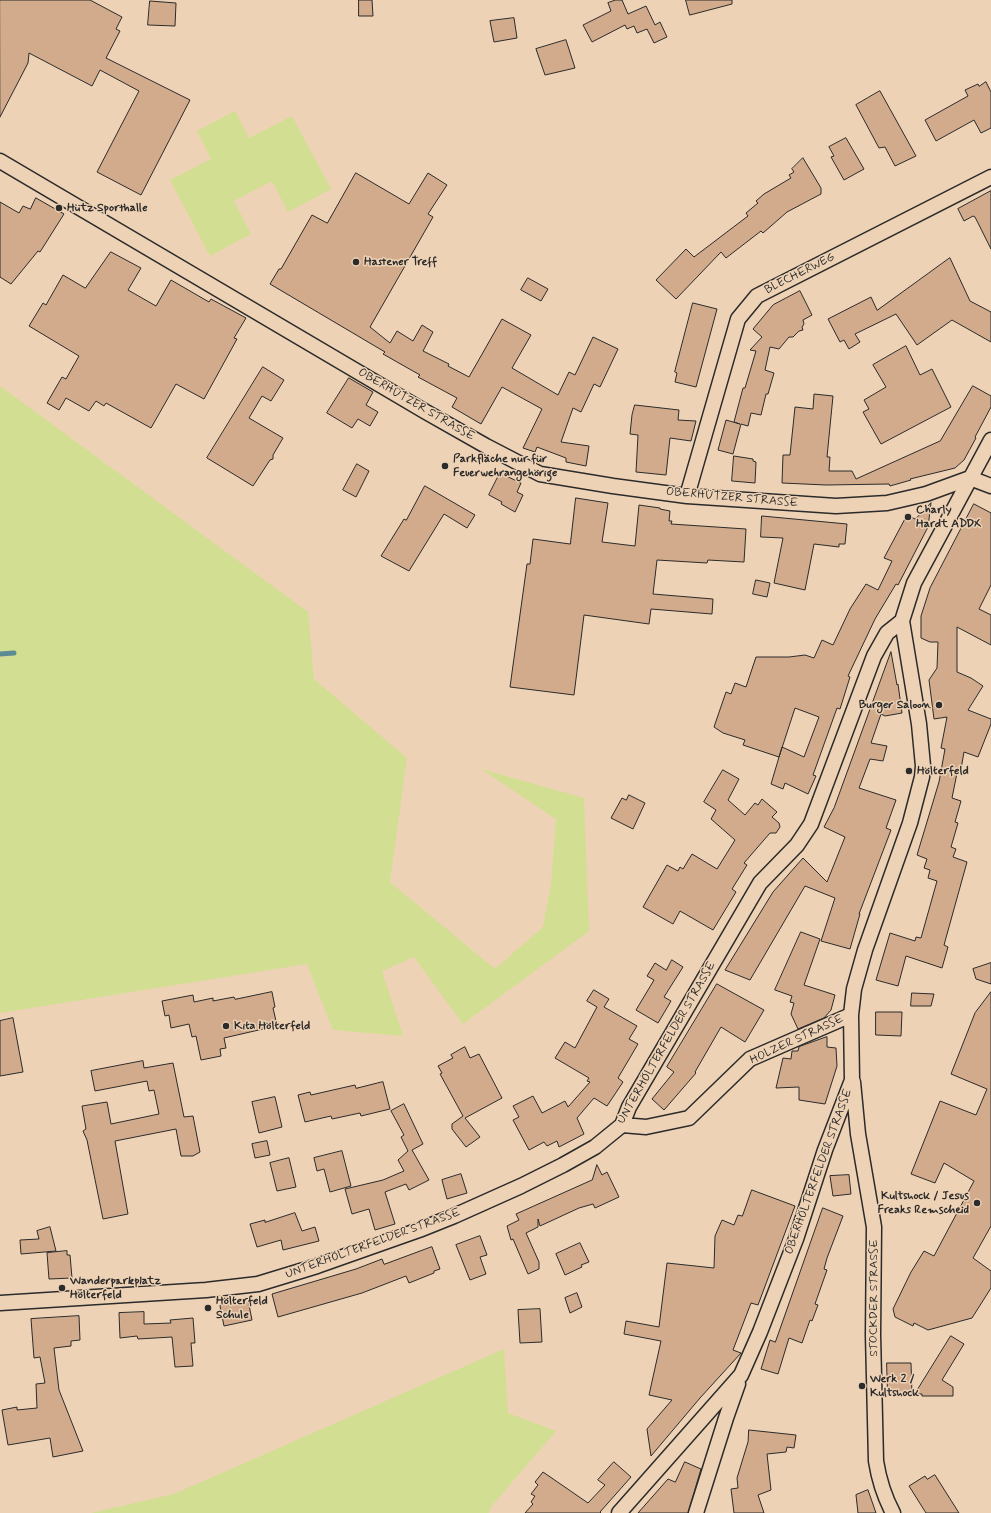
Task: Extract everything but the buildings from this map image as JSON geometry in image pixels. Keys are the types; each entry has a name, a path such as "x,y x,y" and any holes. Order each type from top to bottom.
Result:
{"street":[{"name":"OBERHÜTZER STRASSE","path":"0,161 426,412 486,446 540,474 687,496 836,506 887,503 926,494 970,478"},
{"name":"BLECHERWEG","path":"687,496 738,319 757,296 991,177"},
{"path":"902,621 914,583 991,440"},
{"path":"970,478 991,486"},
{"name":"OBERHÖLTERFELDER STRASSE","path":"619,1513 741,1375 760,1332 796,1239 825,1150 852,1080 851,1015 854,989 865,950 910,823 922,776 923,766 919,724 902,621"},
{"name":"UNTERHÖLTERFELDER STRASSE","path":"0,1303 206,1290 258,1284 317,1266 454,1216 516,1189 595,1147 622,1125 629,1107 760,883 797,845 811,824 874,656 887,633 902,621"},
{"name":"HOLZER STRASSE","path":"622,1125 646,1127 689,1118 750,1059 851,1015"},
{"name":"STOCKDER STRASSE","path":"852,1080 858,1134 874,1227 873,1335 876,1461 879,1481 886,1500 893,1513"},
{"path":"696,1513 741,1375"}],"green space":[{"path":"235,111 249,138 292,116 331,189 288,212 272,181 234,201 251,234 210,256 170,180 211,159 197,131"},
{"path":"0,386 308,612 314,679 407,758 390,882 495,969 543,927 551,884 556,819 481,769 584,798 589,931 463,1024 414,957 382,971 403,1036 333,1030 307,964 0,1013"},
{"path":"504,1349 508,1413 556,1431 490,1508 489,1513 91,1513 174,1494"}],"waterway":[{"path":"0,654 14,653"}],"place":[{"name":"Hütz Sporthalle","path":"59,208"},
{"name":"Hastener Treff","path":"356,262"},
{"name":"Parkfläche nur für Feuerwehrangehörige","path":"445,466"},
{"name":"Charly Hardt ADDX","path":"908,517"},
{"name":"Burger Saloon","path":"939,705"},
{"name":"Hölterfeld","path":"909,771"},
{"name":"Kita Hölterfeld","path":"226,1026"},
{"name":"Kultshock / Jesus Freaks Remscheid","path":"977,1203"},
{"name":"Wanderparkplatz Hölterfeld","path":"62,1288"},
{"name":"Hölterfeld Schule","path":"208,1308"},
{"name":"Werk 2 / Kultshock","path":"862,1386"}]}
